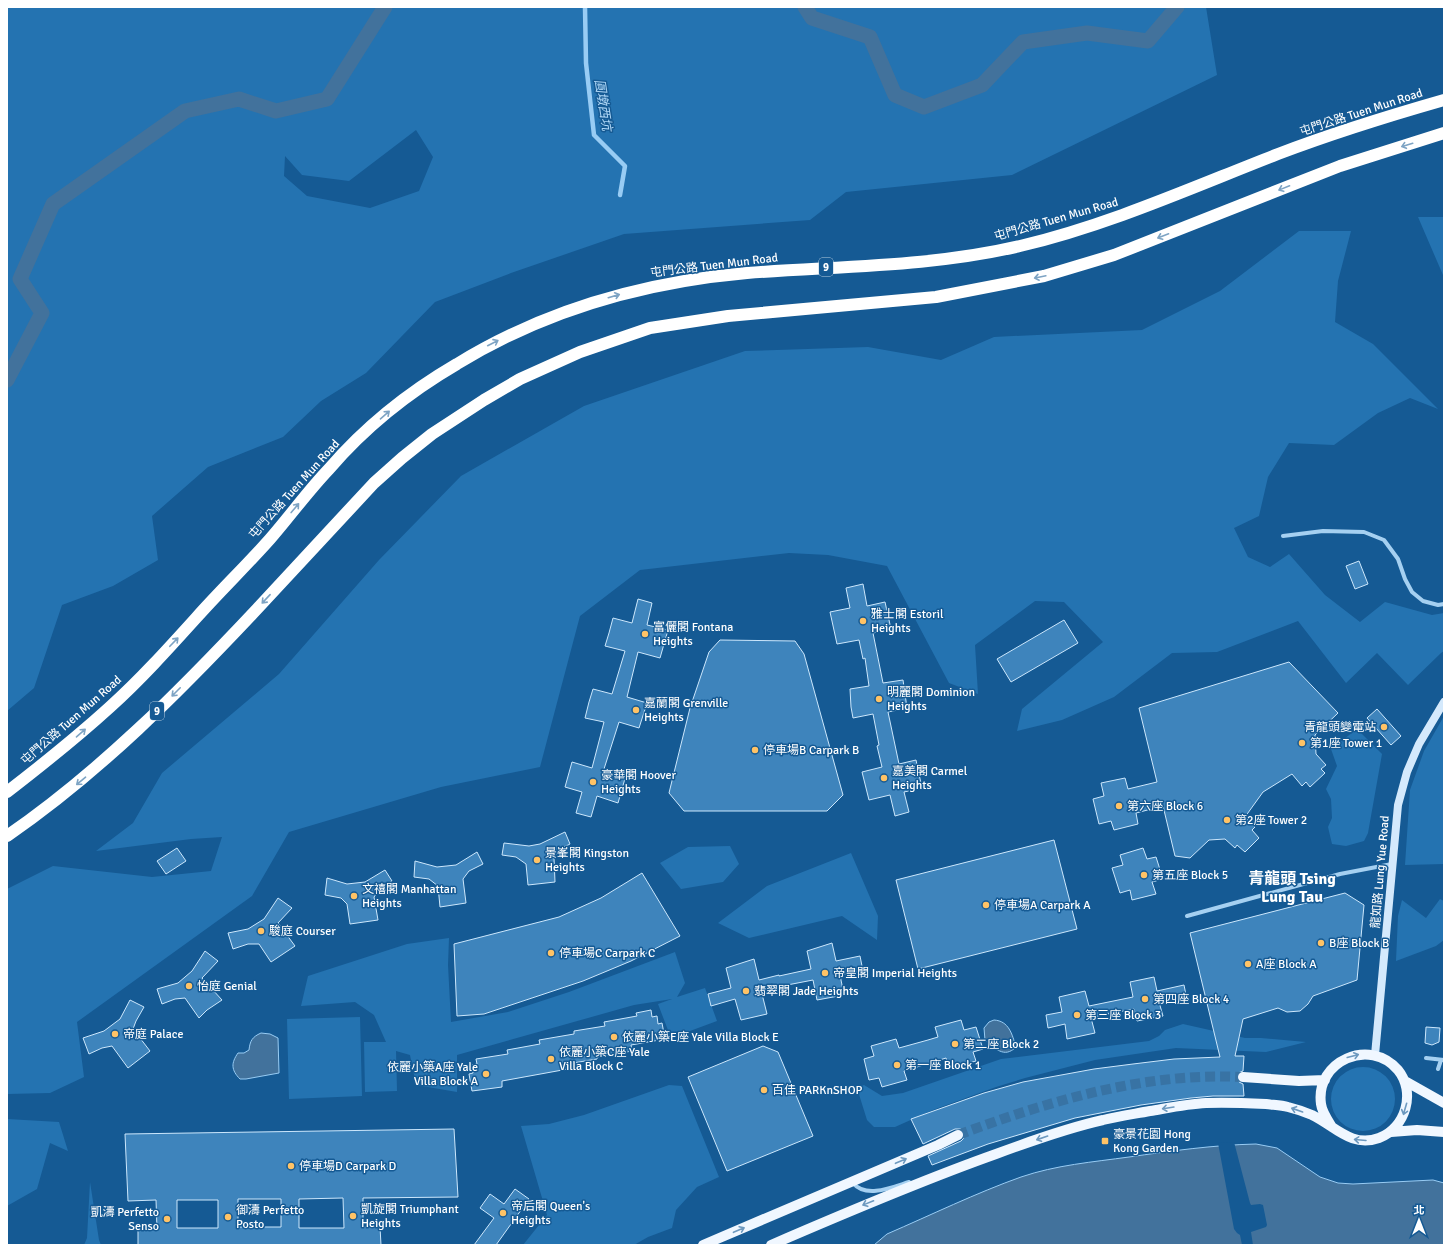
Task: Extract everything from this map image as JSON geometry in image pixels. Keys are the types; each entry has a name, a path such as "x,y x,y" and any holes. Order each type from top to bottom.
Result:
{"highway":[{"name":"屯門公路 Tuen Mun Road","path":"7,792 55,755 107,710 129,688 179,637 270,538 331,466 377,421 419,388 456,364 506,336 544,319 578,307 616,295 661,285 744,274 926,261 1025,245 1085,228 1131,212 1337,133 1444,100"},
{"name":"9","path":"7,836 82,781 151,718 204,665 374,482 432,434 484,400 520,379 580,352 650,328 728,316 936,297 1044,276 1114,255 1340,166 1444,133"}],"main road":[{"path":"771,1245 947,1171 1061,1131 1104,1119 1205,1103 1249,1103 1286,1106 1311,1114 1342,1135 1354,1139 1367,1141 1379,1138 1390,1132 1400,1121 1406,1109 1408,1095 1398,1070 1388,1061 1375,1055 1360,1054 1346,1058 1333,1066 1321,1091 1321,1104 1325,1116 1332,1127"},
{"path":"1243,1077 1299,1081 1325,1080"},
{"path":"1404,1082 1444,1103"},
{"path":"1390,1132 1417,1130 1444,1132"},
{"path":"703,1245 938,1145 958,1135"}],"street":[{"path":"1283,536 1323,531 1350,531 1364,532 1384,540 1398,559 1404,579 1412,592 1423,601 1438,605 1444,604"},
{"name":"龍如路 Lung Yue Road","path":"1375,1055 1398,805 1407,772 1419,744 1444,702"},
{"path":"1187,916 1340,874 1393,864"},
{"path":"1426,1058 1442,1060 1438,1069"},
{"path":"852,1181 856,1186 862,1189 878,1190 947,1171"}],"shaded area":[{"path":"7,7 1206,7 1217,75 1012,175 846,192 810,220 624,234 511,273 435,302 366,373 321,401 283,437 208,467 152,516 158,560 113,586 62,605 34,688 7,711","holes":["416,130 433,157 419,191 370,208 307,196 284,176 285,156 302,175 349,181"]},
{"path":"1418,217 1444,217 1444,276 1443,275"},
{"path":"1299,231 1351,231 1338,281 1335,322 1373,344 1438,409 1410,398 1378,413 1334,445 1289,443 1268,477 1259,516 1234,528 1248,557 1270,567 1289,554 1325,595 1360,622 1385,602 1432,615 1444,613 1444,651 1408,685 1377,653 1346,683 1298,621 1217,652 1172,653 1114,697 1062,720 1017,731 1022,709 1103,642 1064,602 1035,601 975,645 978,694 949,683 887,566 828,555 789,553 640,570 580,616 540,767 441,787 289,832 252,896 77,1022 84,1077 50,1093 7,1094 7,889 53,866 152,877 211,871 222,837 191,839 96,851 133,823 162,773 279,674 379,560 461,476 584,406 745,351 868,347 941,360 994,337 1142,330 1220,291"},
{"path":"1444,716 1444,864 1405,865 1410,790 1424,751"},
{"path":"1357,729 1382,754 1368,833 1364,841 1346,846 1332,844 1328,827 1332,818 1331,799 1326,789 1337,766 1331,749"},
{"path":"730,846 739,864 723,882 681,889 660,863 688,847"},
{"path":"851,853 878,916 877,940 842,916 749,938 718,923 767,886"},
{"path":"1440,899 1444,901 1444,940 1436,946 1396,961 1398,916 1402,900 1426,918"},
{"path":"449,938 448,965 451,1022 508,1012 569,992 675,952 685,983 677,997 705,988 717,1021 671,1038 658,1004 672,999 634,1005 457,1055 457,1092 416,1085 410,1055 396,1051 397,1091 365,1092 364,1042 386,1042 374,1015 355,1002 301,1006 308,976 407,944"},
{"path":"360,1017 362,1096 289,1099 287,1019"},
{"path":"994,1020 1003,1023 1009,1029 1016,1047 1012,1050 1008,1052 1000,1051 985,1040 984,1028 989,1022"},
{"path":"1183,1024 1245,1038 1306,1042 1266,1052 1176,1048 1095,1060 996,1087 933,1110 895,1127 874,1127 867,1120 857,1088 864,1085 882,1096 903,1093 1001,1059 1149,1041 1159,1036 1165,1030"},
{"path":"261,1033 270,1034 278,1038 279,1073 240,1079 235,1073 233,1066 234,1060 238,1053 244,1053 249,1050 252,1040 255,1036"},
{"path":"1363,1067 1381,1073 1389,1081 1395,1099 1389,1117 1381,1125 1363,1131 1345,1125 1337,1117 1331,1099 1337,1081 1345,1073"},
{"path":"669,1085 682,1086 719,1177 697,1187 676,1210 672,1228 648,1237 634,1245 523,1245 547,1215 521,1126 549,1124 584,1115"},
{"path":"7,1119 59,1122 68,1151 50,1143 37,1189 7,1206"},
{"path":"1256,1144 1277,1148 1320,1177 1338,1183 1353,1184 1433,1180 1444,1183 1444,1245 874,1245 887,1234 987,1190 1034,1173 1075,1164 1176,1151"},
{"path":"90,1182 101,1245 84,1245 87,1238"}],"pier":[{"path":"1234,1142 1250,1203 1251,1205 1263,1205 1267,1225 1266,1227 1251,1232 1253,1245 1242,1245 1240,1235 1234,1229 1218,1143"}],"building":[{"path":"1359,561 1368,584 1355,589 1346,566"},
{"path":"863,584 867,606 885,602 891,629 873,633 883,683 903,680 907,708 888,712 899,764 916,760 922,788 904,792 909,812 895,816 890,795 869,800 862,772 882,767 877,746 879,745 873,714 853,718 850,689 869,686 865,658 863,659 859,640 837,644 830,612 850,608 846,588"},
{"path":"638,599 652,603 647,625 668,630 660,658 638,652 627,697 647,703 639,728 619,722 604,769 626,775 618,803 597,796 591,817 576,813 582,792 565,787 572,762 592,768 604,722 585,718 589,702 593,689 612,694 625,651 605,646 613,618 632,623"},
{"path":"1064,620 1078,643 1011,682 997,659"},
{"name":"停車場B Carpark B","path":"720,640 795,641 804,654 843,795 827,811 684,811 669,793 690,708 709,652"},
{"path":"1289,662 1338,713 1315,735 1316,754 1326,765 1321,769 1325,773 1310,787 1306,782 1302,786 1292,774 1263,792 1245,817 1255,827 1252,830 1259,838 1245,852 1237,845 1235,848 1225,839 1209,840 1190,858 1175,856 1163,806 1136,813 1138,824 1114,830 1111,821 1099,824 1093,799 1104,796 1101,783 1125,778 1128,789 1157,782 1139,708"},
{"name":"青龍頭變電站","path":"1377,709 1401,736 1391,745 1367,718"},
{"name":"景峯閣 Kingston Heights","path":"565,832 570,844 558,850 554,858 555,882 528,885 526,864 516,857 502,855 504,843 529,846 540,844"},
{"name":"停車場A Carpark A","path":"1054,840 1077,929 918,969 896,880"},
{"path":"177,848 186,861 166,874 157,861"},
{"name":"第五座 Block 5","path":"1143,848 1147,859 1156,857 1163,879 1152,882 1156,894 1132,900 1130,890 1120,893 1112,868 1123,865 1120,855"},
{"path":"477,852 483,864 469,871 463,879 466,903 440,907 438,886 429,879 414,877 415,861 437,867 456,865"},
{"name":"文禧閣 Manhattan Heights","path":"385,870 392,881 381,888 374,897 378,920 350,924 347,904 341,898 325,895 327,878 347,884 365,882"},
{"name":"停車場C Carpark C","path":"642,873 680,936 631,961 583,981 484,1014 457,1016 454,944 559,917 601,898"},
{"path":"1345,893 1364,905 1357,980 1313,996 1308,1004 1300,1011 1287,1012 1278,1008 1243,1019 1235,1056 1244,1056 1243,1071 1238,1073 1237,1077 1239,1082 1243,1084 1244,1096 1191,1098 1141,1105 1075,1118 988,1144 932,1165 928,1156 961,1141 964,1138 964,1132 961,1129 955,1129 923,1144 911,1119 984,1093 1023,1082 1094,1069 1133,1064 1174,1059 1220,1057 1190,933"},
{"name":"駿庭 Courser","path":"278,898 292,908 278,923 295,946 271,962 259,944 248,944 233,949 228,933 248,929 264,919"},
{"path":"832,943 836,961 860,956 863,971 840,975 844,995 817,1000 813,980 782,986 783,988 762,994 767,1014 741,1020 735,999 711,1006 708,994 731,988 726,968 754,959 759,980 811,969 807,951"},
{"name":"怡庭 Genial","path":"205,951 218,961 202,978 222,1000 207,1010 199,1018 185,998 175,999 162,1004 157,989 178,983 192,971"},
{"path":"1154,977 1157,991 1184,985 1186,995 1159,1002 1163,1016 1137,1021 1134,1009 1107,1014 1091,1018 1095,1033 1067,1039 1065,1024 1048,1028 1046,1015 1062,1012 1059,997 1085,991 1089,1006 1133,997 1130,982"},
{"name":"帝庭 Palace","path":"130,1000 144,1007 133,1029 150,1051 128,1068 112,1046 102,1048 89,1054 83,1038 104,1031 120,1019"},
{"path":"651,1010 652,1017 657,1016 658,1024 662,1023 665,1039 631,1045 632,1051 567,1064 568,1069 502,1081 502,1087 472,1091 469,1074 473,1073 472,1065 477,1064 476,1059 508,1054 507,1050 540,1044 539,1040 574,1034 574,1031 605,1026 604,1022 637,1016 636,1013"},
{"path":"961,1020 964,1030 976,1027 983,1049 973,1052 976,1061 949,1068 946,1058 904,1071 907,1080 882,1087 879,1078 869,1080 864,1059 874,1056 871,1046 896,1039 899,1048 928,1040 938,1037 935,1027"},
{"path":"1426,1027 1440,1028 1439,1042 1432,1045 1425,1043"},
{"path":"763,1046 778,1052 813,1136 727,1171 688,1077"},
{"name":"停車場D Carpark D","path":"454,1129 458,1197 363,1198 363,1227 380,1227 381,1245 138,1245 138,1230 157,1229 156,1200 128,1201 125,1134","holes":["343,1198 344,1228 299,1228 299,1199","238,1199 281,1199 281,1227 238,1227","177,1200 218,1200 218,1228 177,1228"]},
{"name":"帝后閣 Queen's Heights","path":"515,1189 529,1199 496,1245 474,1245 494,1218 480,1208 490,1194 504,1204"}],"waterway":[{"path":"7,380 42,313 20,279 53,204 185,111 239,99 276,111 327,99 385,7"},
{"name":"圓墩西坑","path":"585,7 586,63 594,135 625,166 620,195"},
{"path":"805,7 812,18 870,37 895,95 924,107 982,85 1023,42 1087,33 1148,41 1177,7"}],"tunnel":[{"path":"958,1135 1027,1111 1098,1091 1170,1079 1243,1077"}],"place":[{"name":"雅士閣 Estoril Heights","path":"863,621"},
{"name":"富儷閣 Fontana Heights","path":"645,634"},
{"name":"明麗閣 Dominion Heights","path":"879,699"},
{"name":"嘉蘭閣 Grenville Heights","path":"636,710"},
{"name":"青龍頭變電站","path":"1384,727"},
{"name":"第1座 Tower 1","path":"1302,743"},
{"name":"停車場B Carpark B","path":"755,750"},
{"name":"嘉美閣 Carmel Heights","path":"884,778"},
{"name":"豪華閣 Hoover Heights","path":"593,782"},
{"name":"第六座 Block 6","path":"1119,806"},
{"name":"第2座 Tower 2","path":"1227,820"},
{"name":"景峯閣 Kingston Heights","path":"537,860"},
{"name":"第五座 Block 5","path":"1144,875"},
{"name":"文禧閣 Manhattan Heights","path":"354,896"},
{"name":"停車場A Carpark A","path":"986,905"},
{"name":"駿庭 Courser","path":"261,931"},
{"name":"B座 Block B","path":"1321,943"},
{"name":"停車場C Carpark C","path":"551,953"},
{"name":"A座 Block A","path":"1248,964"},
{"name":"帝皇閣 Imperial Heights","path":"825,973"},
{"name":"怡庭 Genial","path":"189,986"},
{"name":"翡翠閣 Jade Heights","path":"746,991"},
{"name":"第四座 Block 4","path":"1145,999"},
{"name":"第三座 Block 3","path":"1077,1015"},
{"name":"帝庭 Palace","path":"115,1034"},
{"name":"依麗小築E座 Yale Villa Block E","path":"614,1037"},
{"name":"第二座 Block 2","path":"955,1044"},
{"name":"依麗小築C座 Yale Villa Block C","path":"551,1059"},
{"name":"第一座 Block 1","path":"897,1065"},
{"name":"依麗小築A座 Yale Villa Block A","path":"486,1074"},
{"name":"百佳 PARKnSHOP","path":"764,1090"},
{"name":"豪景花園 Hong Kong Garden","path":"1105,1141"},
{"name":"停車場D Carpark D","path":"291,1166"},
{"name":"帝后閣 Queen's Heights","path":"503,1213"},
{"name":"凱旋閣 Triumphant Heights","path":"353,1216"},
{"name":"御濤 Perfetto Posto","path":"228,1217"},
{"name":"凱濤 Perfetto Senso","path":"167,1219"}],"district":[{"name":"青龍頭 Tsing Lung Tau","path":"1292,887"}]}
